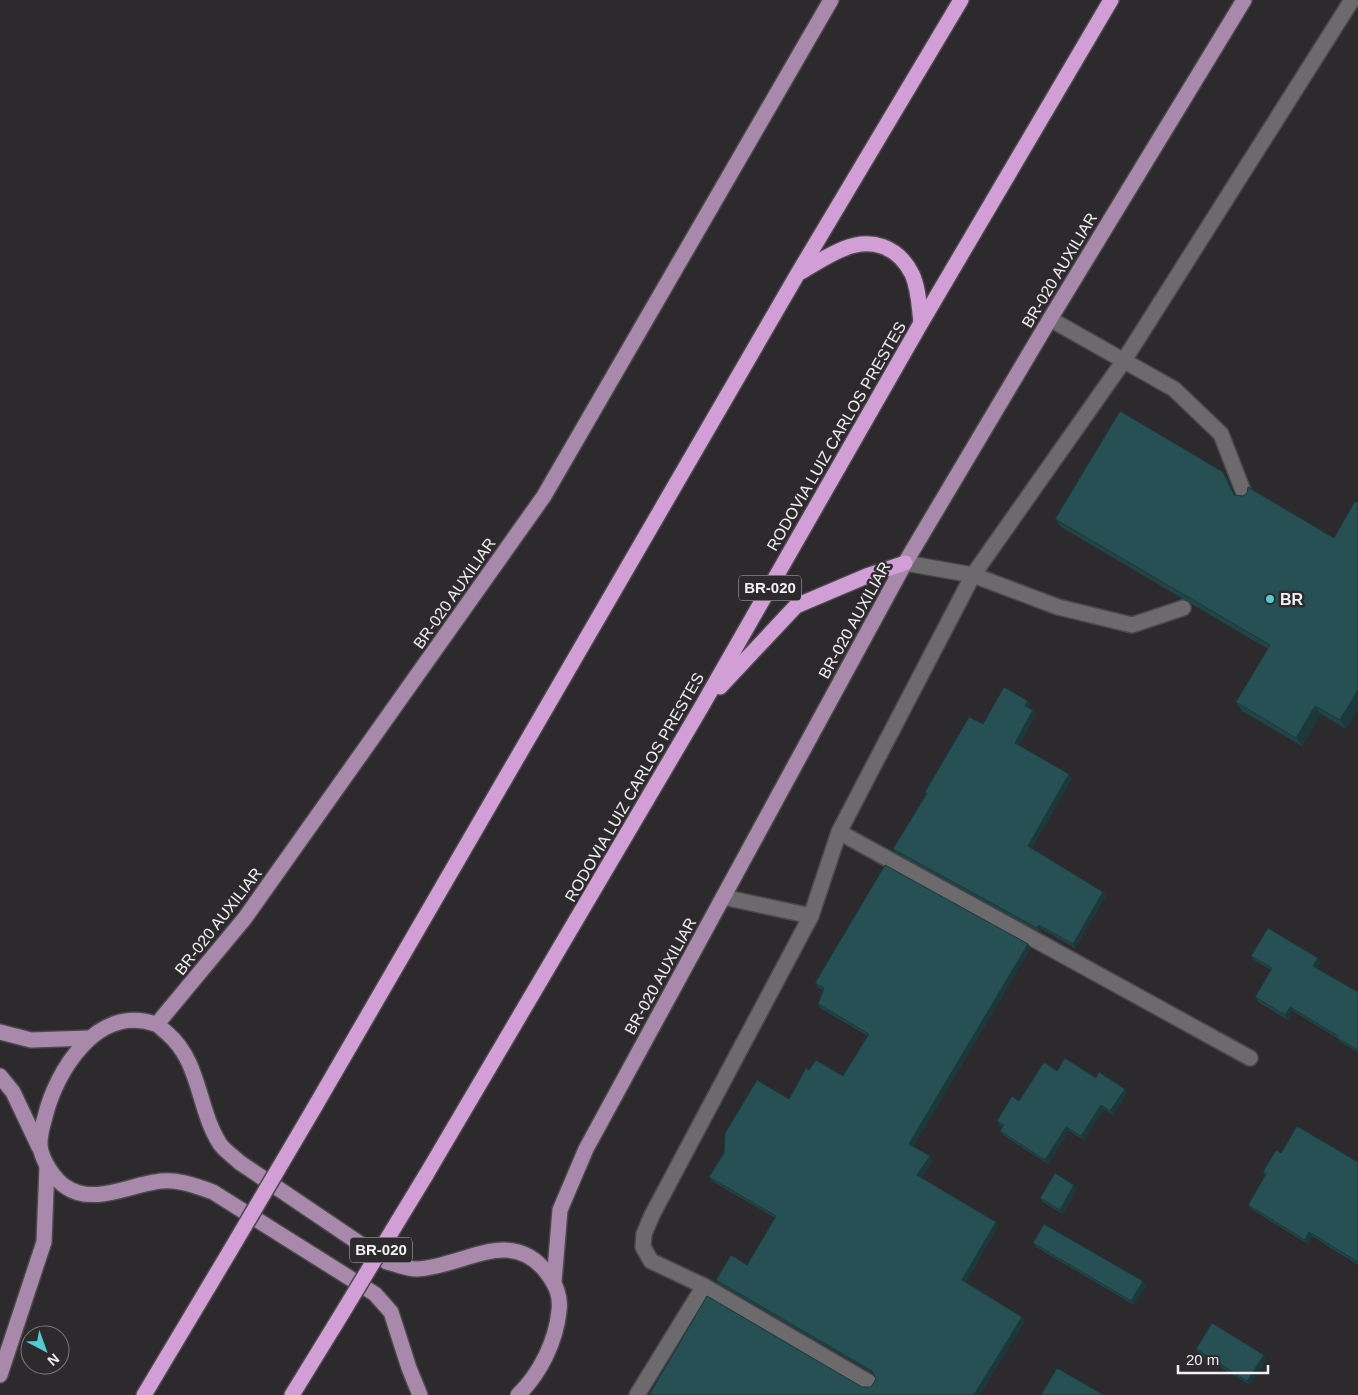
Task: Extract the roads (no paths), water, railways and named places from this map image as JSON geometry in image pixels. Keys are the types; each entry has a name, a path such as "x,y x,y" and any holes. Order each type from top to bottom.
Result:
{"highway":[{"path":"144,1395 313,1110 797,275 961,0"},
{"name":"RODOVIA LUIZ CARLOS PRESTES","path":"292,1395 426,1175 702,706 921,323 1111,0"},
{"path":"797,275 844,248 867,243 886,246 901,258 912,273 918,293 921,323"},
{"path":"702,706 796,606 868,575 905,563"}],"main road":[{"name":"BR-020 AUXILIAR","path":"157,1024 245,918 544,496 831,0"},
{"name":"BR-020 AUXILIAR","path":"554,1282 560,1210 586,1149 905,563 1050,319 1244,0"},
{"path":"40,1149 42,1128 49,1098 63,1070 89,1038 108,1026 135,1020 157,1024 176,1040 189,1059 220,1144 239,1162 387,1262 415,1269 452,1262 489,1250 516,1250 538,1260 554,1282 560,1301 558,1330 541,1365 518,1395"},
{"path":"0,1032 31,1040 58,1041 89,1038"},
{"path":"0,1076 13,1092 47,1166 67,1188 88,1194 126,1190 155,1181 185,1182 213,1192 375,1294 391,1312 420,1395"},
{"path":"0,1375 44,1242 47,1166"}],"lane":[{"path":"870,1383 704,1286 651,1261 643,1247 644,1234 811,916 839,832 973,574 1123,362 1352,0"},
{"path":"1050,319 1123,362 1174,389 1222,434 1245,496"},
{"path":"905,563 973,574 1058,607 1132,625 1182,608"},
{"path":"839,832 1250,1058"},
{"path":"723,897 811,916"},
{"path":"637,1395 704,1286"}],"place":[{"name":"BR","path":"1270,599"}]}
